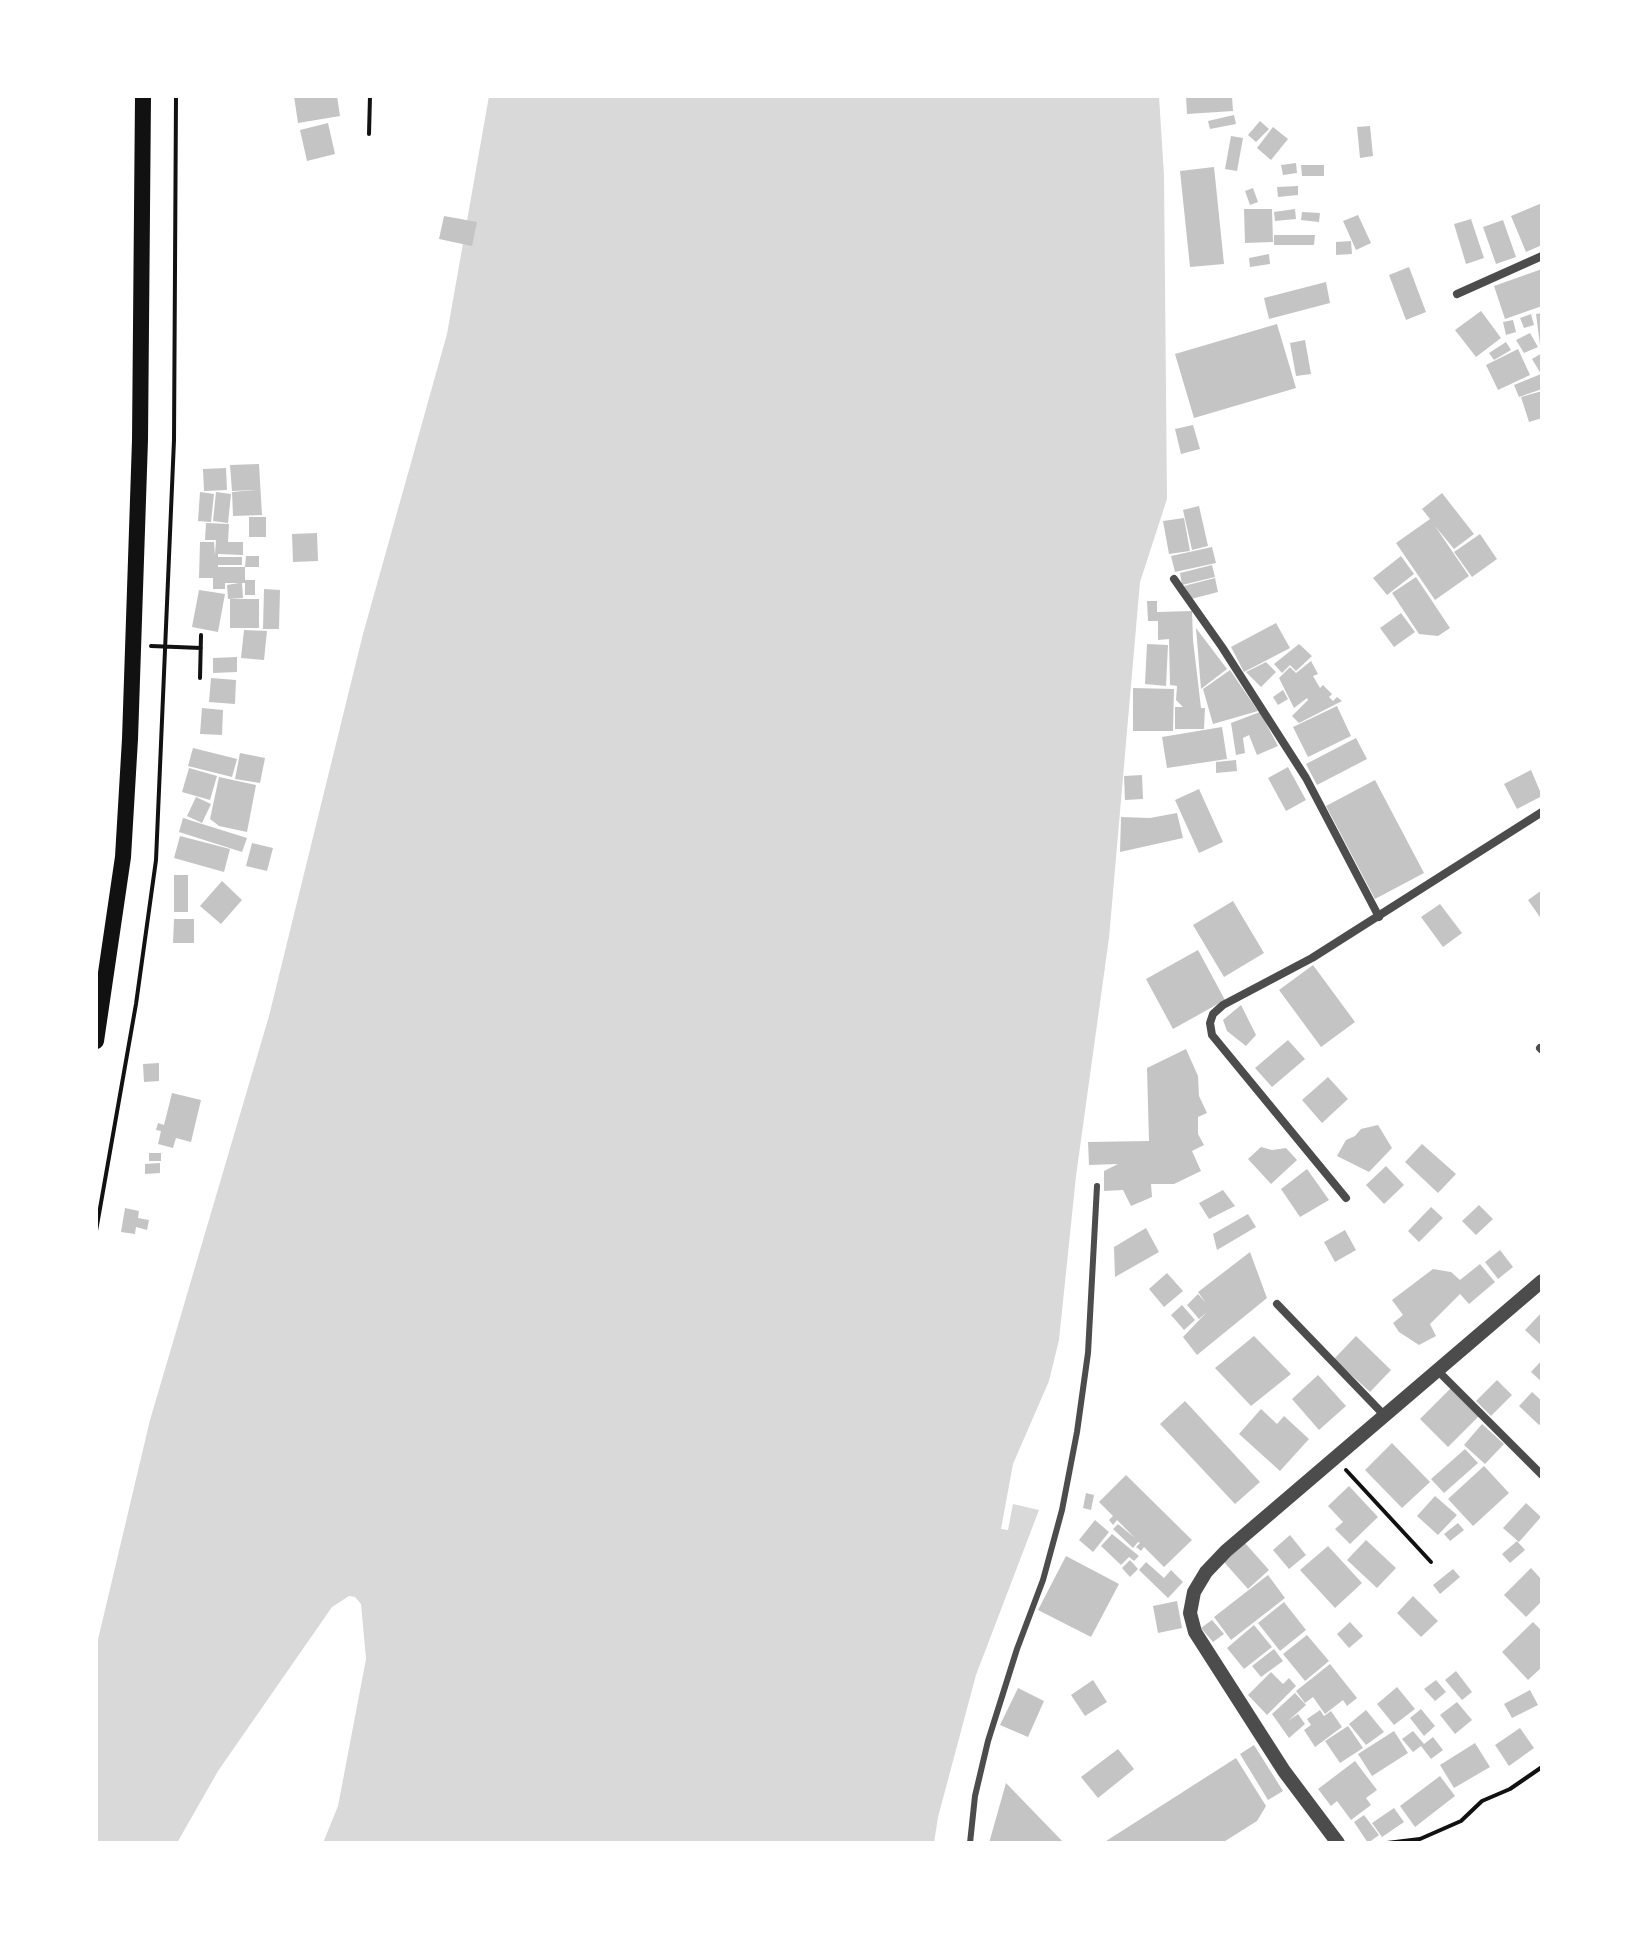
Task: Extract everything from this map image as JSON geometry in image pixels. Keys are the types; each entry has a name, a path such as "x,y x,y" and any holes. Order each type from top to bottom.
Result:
{"main road":[{"path":"96,1041 123,857 130,739 140,440 143,96"}],"street":[{"path":"1457,294 1542,256"},
{"path":"1174,579 1222,647 1306,778 1379,917"},
{"path":"1346,1198 1212,1035 1210,1023 1213,1014 1223,1005 1312,958 1379,917 1542,812"},
{"path":"1338,1843 1284,1771 1195,1632 1190,1613 1194,1592 1206,1572 1436,1369 1542,1281"},
{"path":"1277,1304 1384,1415"},
{"path":"1436,1369 1542,1475"}],"lane":[{"path":"970,1843 975,1796 988,1741 1043,1580 1071,1463 1088,1353 1097,1186"}],"path":[{"path":"96,1231 136,1004 156,860 174,440 176,96"},
{"path":"369,134 370,96"},
{"path":"200,678 201,635"},
{"path":"166,647 201,648"},
{"path":"1334,1458 1431,1562"},
{"path":"1387,1843 1420,1839 1461,1821 1482,1801 1510,1789 1542,1767"}],"shaded area":[{"path":"489,96 1159,96 1164,176 1167,499 1140,582 1109,938 1076,1176 1059,1340 1049,1381 1013,1464 1001,1529 1008,1530 1013,1504 1039,1510 976,1675 938,1817 934,1843 323,1843 338,1806 366,1659 361,1604 355,1597 349,1596 332,1607 218,1771 177,1843 96,1843 96,1648 150,1420 269,1016 363,634 447,334"}],"building":[{"path":"294,96 337,96 340,116 298,123"},
{"path":"1186,96 1232,96 1233,111 1187,114"},
{"path":"1234,115 1236,124 1210,129 1208,121"},
{"path":"1260,121 1269,129 1256,142 1248,135"},
{"path":"328,123 335,154 307,161 300,130"},
{"path":"1370,126 1373,156 1360,158 1357,127"},
{"path":"1273,127 1288,139 1271,160 1257,148"},
{"path":"1231,136 1243,138 1237,171 1225,169"},
{"path":"1296,163 1297,173 1283,175 1281,165"},
{"path":"1301,165 1324,165 1324,176 1302,176"},
{"path":"1214,167 1224,264 1190,267 1180,171"},
{"path":"1298,186 1298,195 1278,197 1277,187"},
{"path":"1253,188 1258,202 1250,205 1245,191"},
{"path":"1542,203 1542,245 1526,252 1511,216"},
{"path":"1244,209 1272,209 1273,242 1245,243"},
{"path":"1295,209 1296,219 1275,221 1274,212"},
{"path":"1302,212 1320,213 1319,222 1301,220"},
{"path":"1358,215 1371,243 1356,250 1343,221"},
{"path":"444,216 477,222 472,246 439,239"},
{"path":"1471,219 1484,258 1466,264 1454,224"},
{"path":"1503,220 1516,257 1496,264 1483,227"},
{"path":"1274,235 1315,235 1314,245 1274,245"},
{"path":"1351,241 1352,254 1336,255 1336,242"},
{"path":"1269,254 1270,264 1250,267 1249,258"},
{"path":"1409,267 1426,312 1406,320 1389,275"},
{"path":"1542,269 1542,306 1505,319 1494,286"},
{"path":"1326,282 1330,303 1269,319 1264,298"},
{"path":"1481,311 1501,338 1476,357 1455,330"},
{"path":"1542,313 1542,344 1540,345 1536,314"},
{"path":"1531,314 1534,325 1524,328 1520,318"},
{"path":"1513,320 1516,332 1506,335 1503,322"},
{"path":"1277,324 1296,388 1194,418 1175,354"},
{"path":"1530,333 1538,347 1524,353 1516,340"},
{"path":"1305,340 1311,374 1296,376 1290,343"},
{"path":"1506,342 1511,350 1494,360 1489,353"},
{"path":"1518,349 1530,375 1498,390 1486,365"},
{"path":"1542,353 1542,389 1519,397 1514,385 1541,374 1532,359"},
{"path":"1542,391 1542,418 1529,422 1521,397"},
{"path":"1193,425 1200,449 1181,454 1175,429"},
{"path":"259,464 262,515 233,516 232,492 256,490 232,491 230,465"},
{"path":"226,468 227,490 204,491 203,469"},
{"path":"200,492 214,494 211,522 198,521"},
{"path":"216,492 231,494 228,523 213,521"},
{"path":"1442,493 1474,534 1454,549 1435,526 1469,576 1435,600 1396,543 1430,519 1422,509"},
{"path":"1199,506 1208,546 1192,550 1183,510"},
{"path":"249,517 266,517 266,537 249,537"},
{"path":"1184,518 1190,551 1169,554 1163,521"},
{"path":"206,523 229,524 228,542 243,542 243,555 218,554 218,557 242,557 242,565 218,567 245,567 245,580 255,580 255,595 245,595 245,583 242,583 243,598 228,599 227,585 239,583 225,583 225,589 213,589 213,578 199,578 200,542 214,542 215,555 216,540 205,540"},
{"path":"317,533 318,561 293,562 292,534"},
{"path":"1480,534 1497,559 1472,577 1454,552"},
{"path":"1212,547 1216,563 1175,572 1171,556"},
{"path":"246,556 259,556 259,567 245,567"},
{"path":"1401,556 1414,574 1387,595 1373,578"},
{"path":"1212,565 1215,577 1182,585 1180,573"},
{"path":"1416,577 1450,628 1438,636 1419,634 1392,593"},
{"path":"1215,578 1218,592 1191,599 1184,586"},
{"path":"264,589 280,590 279,629 263,629"},
{"path":"199,590 225,594 218,632 192,627"},
{"path":"230,599 259,599 259,628 230,628"},
{"path":"1147,601 1157,601 1157,612 1192,611 1201,708 1205,708 1204,729 1175,729 1175,707 1183,707 1176,700 1177,686 1170,685 1169,639 1158,640 1158,621 1148,621"},
{"path":"1401,613 1415,632 1394,647 1380,628"},
{"path":"1276,623 1290,648 1244,672 1231,647"},
{"path":"1196,628 1227,669 1201,689"},
{"path":"244,630 267,631 264,660 241,658"},
{"path":"1147,644 1168,645 1166,686 1145,684"},
{"path":"1299,644 1312,656 1296,671 1290,665 1282,673 1274,664"},
{"path":"237,657 237,672 213,673 213,658"},
{"path":"1311,661 1318,674 1313,676 1320,688 1323,685 1332,694 1329,697 1333,701 1337,697 1342,701 1299,723 1292,716 1308,700 1294,708 1279,678 1290,667 1296,673"},
{"path":"1266,662 1276,672 1261,687 1246,672"},
{"path":"1230,670 1258,711 1213,724 1203,689"},
{"path":"211,678 236,680 235,704 209,702"},
{"path":"1133,688 1174,689 1173,731 1133,731"},
{"path":"1283,690 1288,699 1278,705 1273,697"},
{"path":"1337,706 1351,736 1308,757 1293,727"},
{"path":"202,708 223,710 222,735 200,734"},
{"path":"1260,712 1278,746 1257,755 1249,735 1243,738 1245,753 1236,755 1231,723"},
{"path":"1222,727 1227,759 1167,768 1162,737"},
{"path":"1356,738 1367,759 1317,785 1306,764"},
{"path":"193,748 237,759 232,777 188,766"},
{"path":"240,753 265,758 260,783 235,779"},
{"path":"1236,760 1237,771 1216,773 1216,762"},
{"path":"1288,767 1306,800 1286,811 1268,778"},
{"path":"189,768 217,776 210,800 182,792"},
{"path":"1531,770 1542,796 1517,809 1504,784"},
{"path":"1142,775 1143,799 1125,800 1124,776"},
{"path":"219,777 256,785 247,832 219,826 210,819"},
{"path":"1375,780 1424,873 1375,899 1326,806"},
{"path":"1199,789 1223,842 1199,853 1175,800"},
{"path":"196,797 211,804 202,823 187,816"},
{"path":"1177,813 1183,838 1120,852 1121,817 1150,818"},
{"path":"183,818 247,838 242,852 179,832"},
{"path":"180,836 230,849 224,872 174,858"},
{"path":"252,843 273,848 267,871 246,866"},
{"path":"174,875 188,875 188,912 174,912"},
{"path":"222,881 242,900 221,924 200,906"},
{"path":"1542,890 1542,920 1528,900"},
{"path":"1233,901 1264,953 1224,977 1193,925"},
{"path":"1440,904 1462,933 1443,947 1421,917"},
{"path":"174,919 194,919 194,943 173,943"},
{"path":"1198,950 1225,1000 1173,1029 1146,979"},
{"path":"1313,965 1355,1022 1321,1047 1279,990"},
{"path":"1241,1005 1256,1035 1246,1046 1227,1031 1223,1020"},
{"path":"1288,1040 1305,1059 1272,1087 1255,1068"},
{"path":"1186,1049 1198,1076 1199,1096 1207,1113 1198,1117 1198,1134 1204,1145 1192,1151 1201,1171 1174,1184 1151,1184 1152,1197 1131,1206 1123,1190 1104,1191 1104,1171 1118,1164 1089,1165 1088,1142 1149,1141 1147,1068"},
{"path":"159,1063 159,1081 144,1082 143,1064"},
{"path":"1328,1077 1348,1099 1322,1123 1302,1100"},
{"path":"172,1093 201,1100 191,1142 176,1138 173,1148 158,1144 161,1131 156,1130 158,1123 164,1125"},
{"path":"1378,1125 1392,1148 1369,1172 1337,1156 1346,1140 1361,1129"},
{"path":"1422,1144 1456,1174 1438,1193 1405,1162"},
{"path":"1261,1147 1272,1150 1286,1148 1297,1160 1271,1184 1248,1159"},
{"path":"149,1153 161,1153 161,1161 149,1161"},
{"path":"160,1163 160,1173 145,1174 145,1164"},
{"path":"1386,1166 1404,1185 1384,1204 1366,1185"},
{"path":"1307,1169 1329,1200 1300,1217 1281,1189"},
{"path":"1223,1190 1235,1206 1209,1219 1199,1203"},
{"path":"1479,1205 1493,1219 1476,1235 1462,1221"},
{"path":"1431,1207 1443,1218 1419,1242 1408,1231"},
{"path":"125,1208 139,1211 138,1218 149,1220 147,1230 136,1227 135,1234 121,1232"},
{"path":"1248,1214 1256,1227 1217,1250 1213,1234"},
{"path":"1146,1228 1159,1252 1115,1277 1114,1247"},
{"path":"1345,1230 1356,1250 1335,1262 1324,1242"},
{"path":"1500,1250 1513,1267 1498,1279 1485,1262"},
{"path":"1250,1252 1267,1298 1197,1355 1183,1337 1207,1312 1199,1319 1187,1305 1198,1294 1206,1303 1198,1292"},
{"path":"1480,1264 1495,1282 1469,1304 1460,1294 1430,1324 1436,1336 1419,1345 1399,1332 1393,1323 1403,1315 1392,1300 1433,1269 1451,1272 1460,1280"},
{"path":"1167,1273 1183,1291 1164,1307 1149,1289"},
{"path":"1182,1305 1195,1320 1184,1330 1171,1315"},
{"path":"1542,1312 1542,1346 1525,1330"},
{"path":"1254,1336 1291,1374 1251,1406 1215,1368"},
{"path":"1356,1336 1391,1370 1370,1392 1334,1359"},
{"path":"1542,1360 1542,1382 1531,1372"},
{"path":"1318,1375 1346,1406 1319,1430 1292,1399"},
{"path":"1497,1380 1512,1395 1491,1416 1476,1401"},
{"path":"1451,1388 1479,1416 1448,1447 1420,1419"},
{"path":"1532,1392 1542,1401 1542,1422 1539,1425 1519,1406"},
{"path":"1185,1401 1260,1482 1235,1504 1160,1424"},
{"path":"1261,1409 1277,1424 1284,1416 1309,1439 1280,1471 1239,1434"},
{"path":"1482,1424 1504,1444 1485,1464 1464,1445"},
{"path":"1392,1443 1430,1482 1402,1508 1365,1470"},
{"path":"1465,1449 1478,1463 1444,1493 1431,1479"},
{"path":"1484,1466 1509,1493 1473,1526 1448,1499"},
{"path":"1126,1475 1192,1540 1164,1567 1144,1547 1141,1551 1136,1547 1140,1543 1133,1548 1113,1529 1118,1524 1135,1538 1117,1520 1113,1525 1109,1520 1113,1516 1099,1502"},
{"path":"1349,1486 1378,1517 1350,1544 1335,1529 1343,1522 1328,1506"},
{"path":"1086,1493 1094,1495 1091,1510 1083,1508"},
{"path":"1435,1496 1457,1515 1438,1535 1417,1516"},
{"path":"1526,1503 1541,1517 1519,1542 1503,1528"},
{"path":"1095,1520 1109,1532 1093,1552 1079,1540"},
{"path":"1458,1523 1464,1530 1450,1541 1444,1534"},
{"path":"1112,1534 1139,1556 1134,1561 1129,1557 1121,1565 1101,1546"},
{"path":"1290,1535 1306,1555 1289,1569 1273,1550"},
{"path":"1366,1540 1396,1568 1377,1588 1347,1560"},
{"path":"1517,1541 1525,1550 1510,1563 1502,1554"},
{"path":"1245,1543 1269,1570 1248,1589 1224,1562"},
{"path":"1328,1546 1362,1583 1335,1608 1300,1570"},
{"path":"1066,1556 1119,1584 1091,1637 1038,1610"},
{"path":"1130,1560 1138,1569 1130,1577 1122,1568"},
{"path":"1146,1562 1164,1578 1171,1570 1183,1582 1168,1598 1139,1570"},
{"path":"1531,1568 1542,1580 1542,1601 1526,1617 1504,1595"},
{"path":"1453,1569 1460,1577 1440,1594 1433,1585"},
{"path":"1268,1575 1285,1598 1231,1640 1214,1617"},
{"path":"1413,1596 1438,1621 1421,1637 1397,1613"},
{"path":"1177,1601 1182,1628 1158,1633 1153,1606"},
{"path":"1284,1602 1306,1630 1280,1651 1258,1623"},
{"path":"1212,1620 1224,1634 1213,1642 1201,1628"},
{"path":"1350,1622 1363,1636 1349,1648 1337,1634"},
{"path":"1533,1622 1542,1631 1542,1667 1528,1680 1502,1652"},
{"path":"1254,1625 1272,1647 1244,1669 1227,1648"},
{"path":"1307,1635 1329,1661 1305,1681 1283,1654"},
{"path":"1274,1649 1283,1661 1261,1677 1252,1666"},
{"path":"1330,1664 1357,1698 1347,1706 1343,1700 1325,1714 1313,1697 1305,1703 1296,1691"},
{"path":"1456,1671 1472,1692 1462,1700 1445,1680"},
{"path":"1271,1672 1283,1684 1289,1678 1296,1686 1267,1715 1248,1695"},
{"path":"1093,1680 1107,1702 1085,1716 1071,1695"},
{"path":"1436,1680 1446,1692 1435,1701 1424,1689"},
{"path":"1397,1687 1415,1709 1394,1725 1377,1704"},
{"path":"1018,1688 1044,1701 1028,1737 1000,1725"},
{"path":"1530,1690 1538,1705 1512,1718 1504,1704"},
{"path":"1295,1693 1306,1705 1288,1721 1298,1714 1305,1724 1289,1738 1272,1714"},
{"path":"1457,1702 1472,1720 1455,1734 1440,1715"},
{"path":"1421,1709 1435,1726 1424,1736 1410,1718"},
{"path":"1320,1710 1324,1716 1331,1711 1342,1727 1315,1747 1304,1730 1311,1725 1307,1719"},
{"path":"1366,1710 1384,1732 1366,1745 1349,1724"},
{"path":"1348,1726 1363,1748 1340,1763 1325,1741"},
{"path":"1520,1728 1534,1748 1509,1766 1495,1745"},
{"path":"1394,1731 1408,1753 1372,1776 1358,1754"},
{"path":"1413,1731 1424,1744 1433,1737 1443,1750 1431,1759 1421,1746 1413,1752 1402,1739"},
{"path":"1475,1743 1490,1767 1454,1788 1440,1765"},
{"path":"1254,1745 1283,1791 1268,1800 1240,1754"},
{"path":"1118,1749 1134,1769 1098,1798 1081,1777"},
{"path":"1236,1758 1266,1806 1257,1821 1222,1843 1103,1843"},
{"path":"1355,1761 1377,1790 1366,1798 1371,1805 1351,1820 1337,1801 1331,1806 1318,1789"},
{"path":"1440,1776 1455,1796 1415,1827 1400,1806"},
{"path":"1006,1783 1064,1843 989,1843"},
{"path":"1394,1808 1404,1822 1382,1837 1372,1823"},
{"path":"1364,1815 1379,1835 1368,1843 1354,1822"}]}
